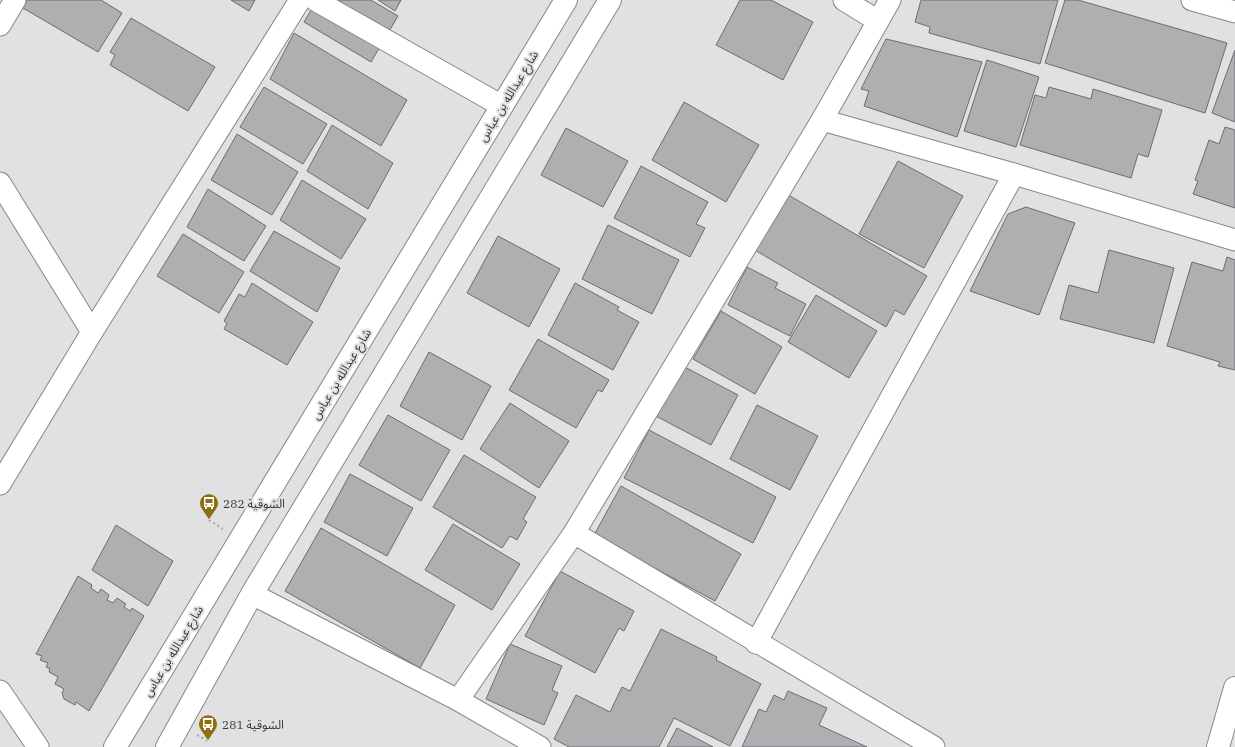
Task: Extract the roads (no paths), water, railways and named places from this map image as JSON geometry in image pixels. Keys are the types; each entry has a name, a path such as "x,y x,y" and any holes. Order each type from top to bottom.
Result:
{"main road":[{"name":"شارع عبدالله بن عباس","path":"115,747 566,0"},
{"path":"167,747 252,594 610,0"},
{"path":"1218,747 1235,688"}],"street":[{"path":"0,25 15,0"},
{"path":"0,484 92,332 300,0"},
{"path":"315,0 502,106"},
{"path":"844,0 878,21"},
{"path":"458,700 574,533 822,120 890,0"},
{"path":"1202,1 1235,12"},
{"path":"822,120 1014,174 1235,240"},
{"path":"756,643 1014,174"},
{"path":"0,183 92,332"},
{"path":"574,533 756,643 934,747"},
{"path":"252,594 458,700 540,747"},
{"path":"0,691 38,747"}],"place":[{"name":"الشوقية 282","path":"209,520"},
{"name":"الشوقية 281","path":"208,741"}]}
